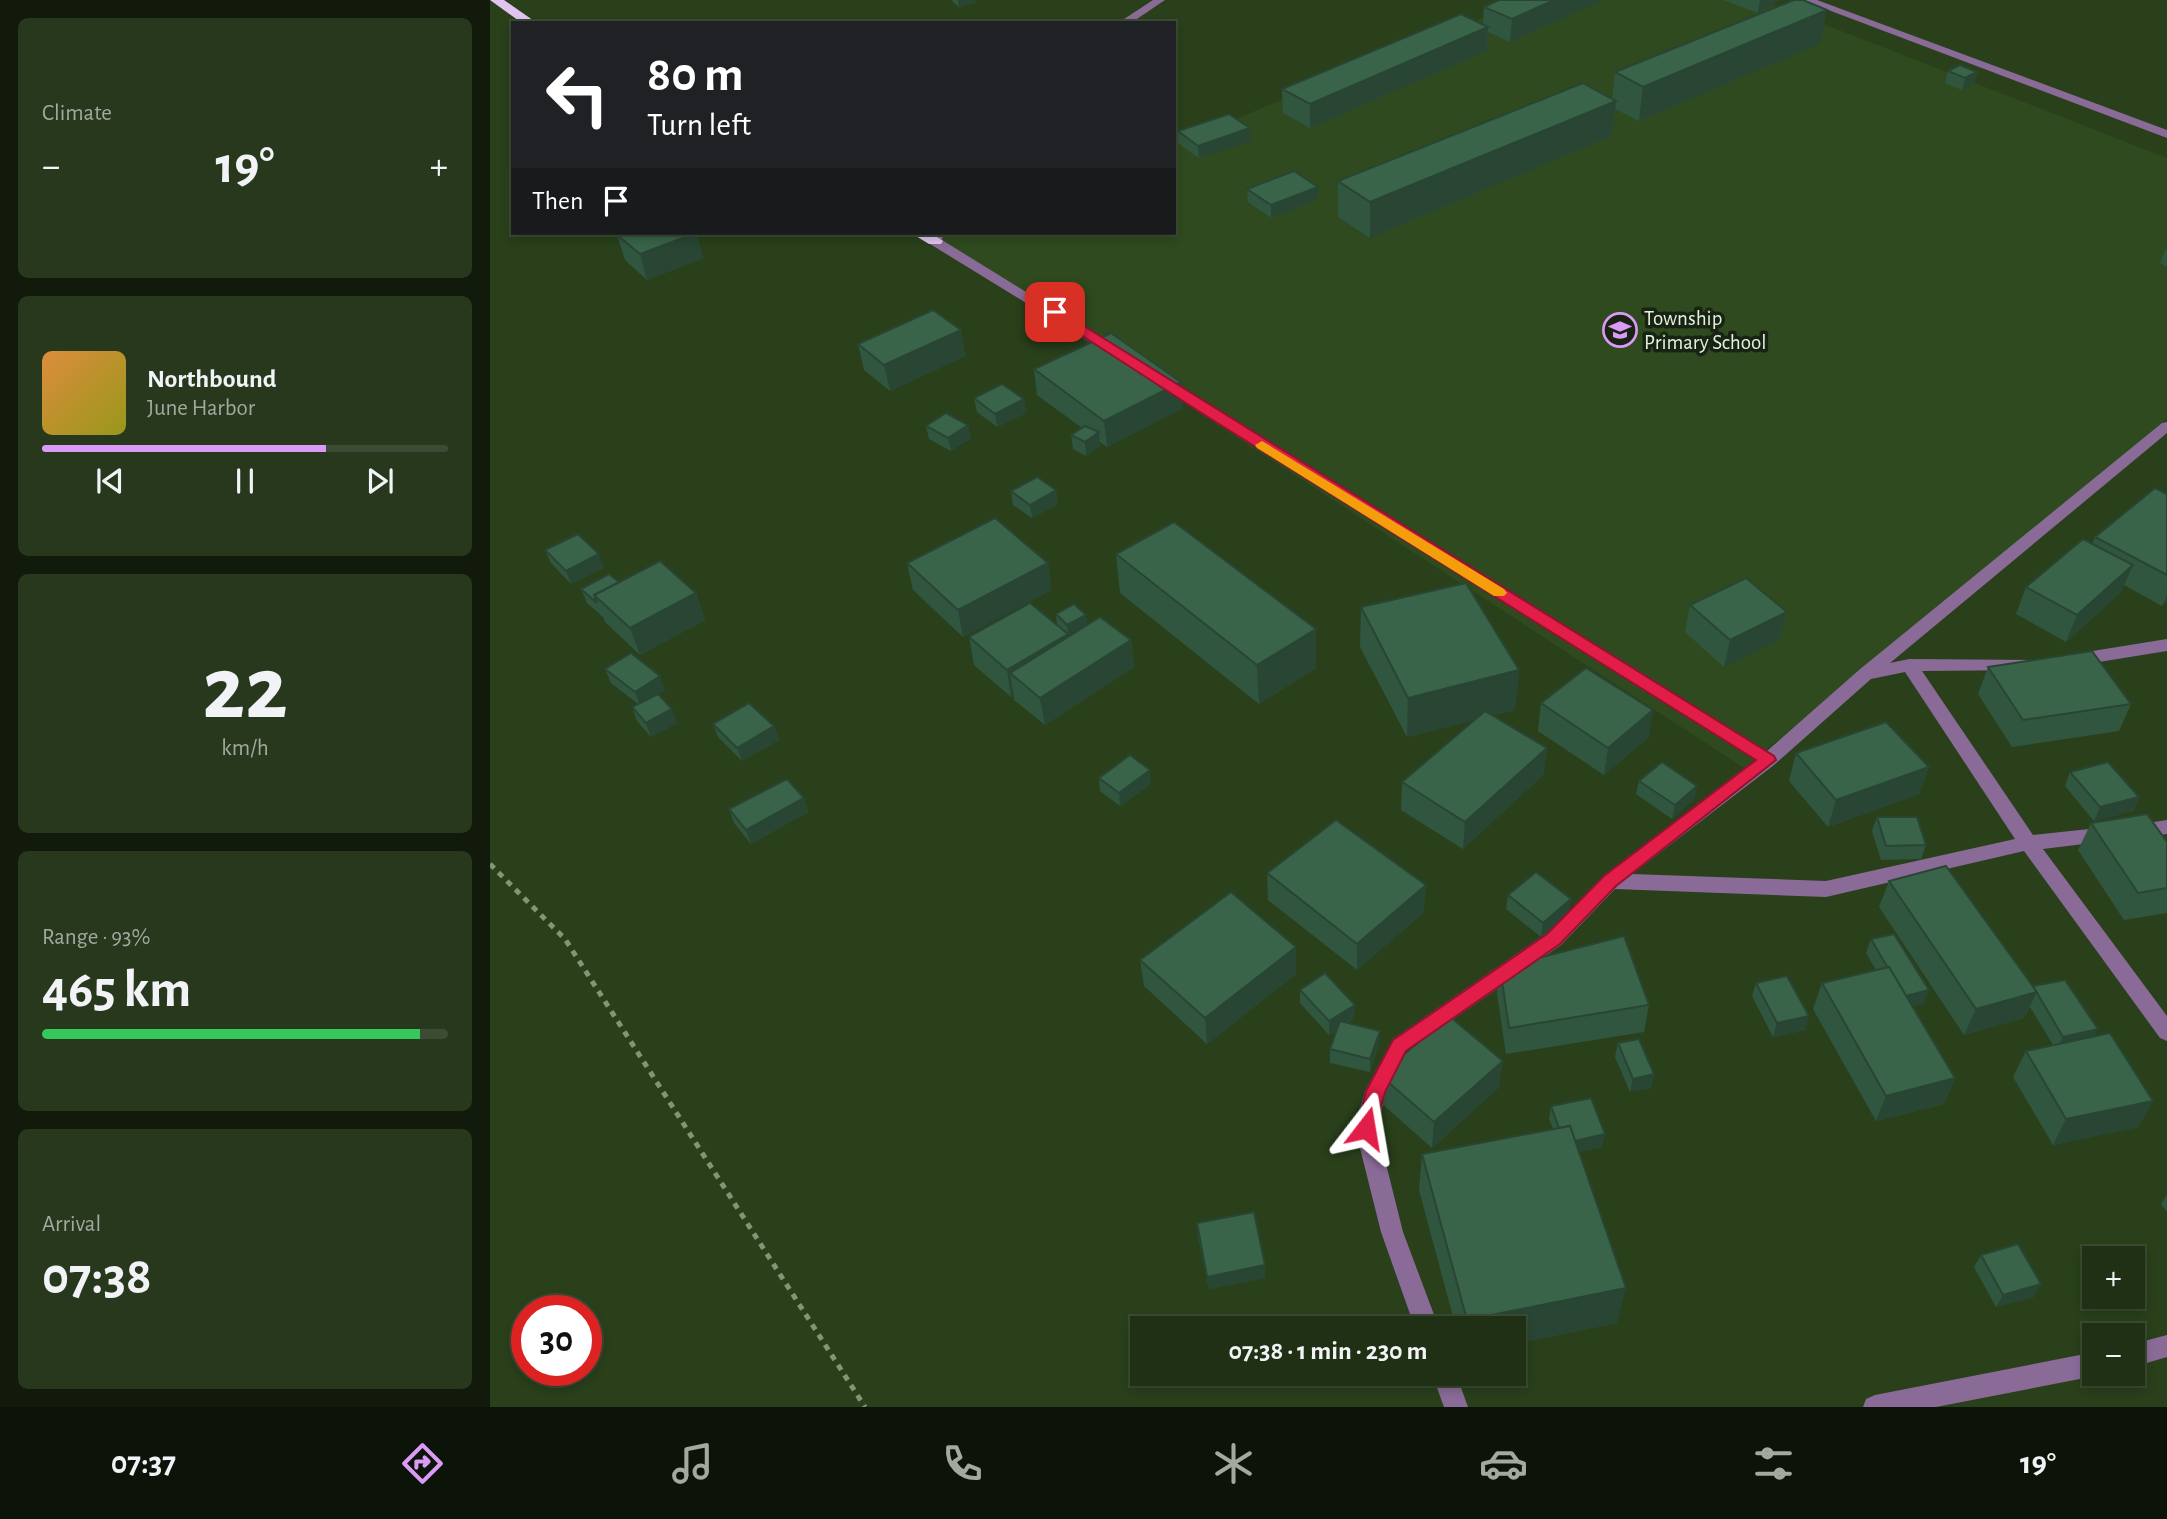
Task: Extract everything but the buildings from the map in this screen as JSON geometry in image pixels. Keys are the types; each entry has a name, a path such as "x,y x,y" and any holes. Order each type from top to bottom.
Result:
{"highway":[{"path":"495,0 528,21"}],"street":[{"path":"1126,21 1160,0"},
{"path":"1807,0 2167,134"},
{"path":"937,237 1131,362"},
{"path":"1153,376 1768,760"},
{"path":"1423,1316 1392,1232 1366,1128 1376,1091 1399,1045 1554,939 1610,881 1768,760 1865,674 2167,426"},
{"path":"1865,674 1909,665 2052,663 2167,645"},
{"path":"1909,665 2028,843 2167,1032"},
{"path":"1610,881 1826,889 2028,843 2167,827"},
{"path":"2145,1352 2167,1346"},
{"path":"1875,1407 2082,1367"},
{"path":"1448,1386 1456,1407"}],"path":[{"path":"490,864 565,939 865,1407"}],"shaded area":[{"name":"Township Primary School","path":"1527,0 1762,0 2167,158 2167,419 1744,768 936,241 950,235 1176,235 1176,143"}],"slow traffic":[{"path":"1262,445 1499,593"}],"place":[{"name":"Township Primary School","path":"1620,330"}],"route":[{"path":"1055,312 1207,412 1768,760 1610,881 1554,939 1399,1045 1376,1091 1366,1128"}]}
